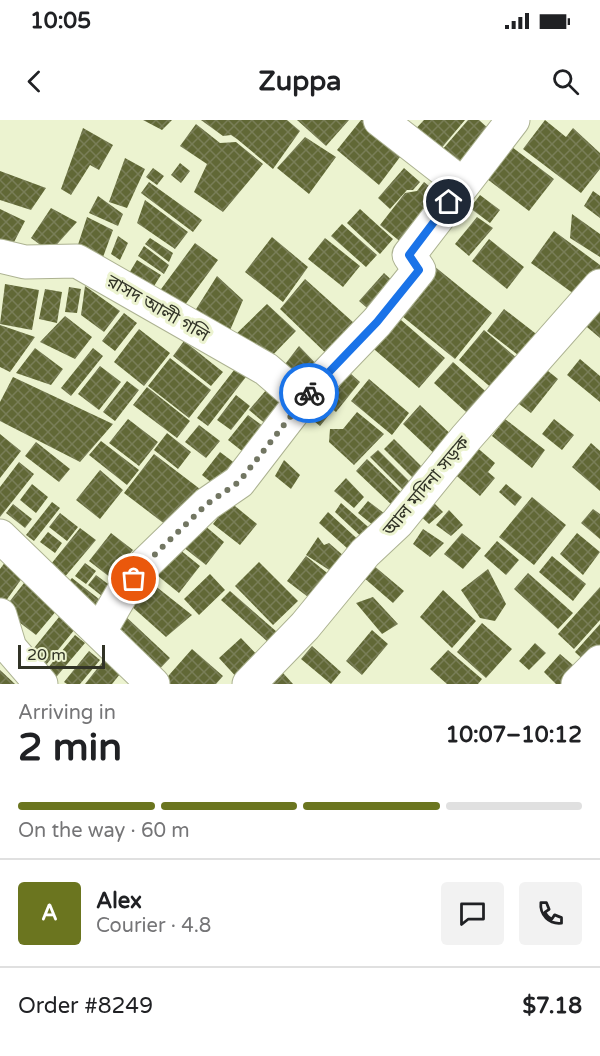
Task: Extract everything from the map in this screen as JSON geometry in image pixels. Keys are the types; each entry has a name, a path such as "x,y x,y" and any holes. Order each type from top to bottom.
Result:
{"street":[{"path":"380,120 462,184"},
{"path":"100,631 122,595 146,563 207,504 239,482 302,400 377,322 419,270 409,255 513,120"},
{"name":"রাসদ আলী গলি","path":"0,256 25,262 77,261 266,369 302,400"},
{"name":"আল মদিনা সড়ক","path":"249,684 305,626 365,553 397,523 466,438 600,286"},
{"path":"0,536 153,684"},
{"path":"0,615 10,648 41,684"},
{"path":"578,684 600,662"}],"building":[{"path":"143,120 172,120 162,130"},
{"path":"201,120 287,120 300,131 273,169 237,139 231,135 223,136"},
{"path":"297,120 349,120 326,146"},
{"path":"361,120 371,120 406,149 379,185 337,150"},
{"path":"424,120 465,120 434,157 409,136"},
{"path":"468,120 479,120 498,137 463,180 435,158"},
{"path":"545,120 566,137 573,128 600,153 600,169 581,193 523,149"},
{"path":"196,124 220,143 236,142 263,164 223,212 194,192 207,164 180,146"},
{"path":"83,128 113,145 99,170 90,165 71,195 61,189"},
{"path":"305,137 336,157 309,194 277,168"},
{"path":"500,138 554,179 529,211 474,169"},
{"path":"125,158 145,169 127,208 109,202"},
{"path":"180,163 190,171 181,183 171,175"},
{"path":"153,168 164,176 157,185 146,177"},
{"path":"404,168 420,182 413,190 407,190 390,209 378,198"},
{"path":"0,171 46,188 31,210 0,200"},
{"path":"149,182 202,220 193,232 141,193"},
{"path":"424,182 446,200 408,248 380,225 405,193 417,191"},
{"path":"593,191 600,196 600,218 584,206"},
{"path":"480,195 500,210 490,223 470,208"},
{"path":"98,196 123,214 118,226 89,213"},
{"path":"145,200 188,232 175,249 137,223"},
{"path":"51,208 77,222 50,252 31,238"},
{"path":"0,209 25,221 12,246 0,245"},
{"path":"360,209 393,239 380,254 347,223"},
{"path":"572,214 600,234 600,257 570,238"},
{"path":"87,217 113,230 99,268 75,254"},
{"path":"477,217 493,228 469,256 455,244"},
{"path":"342,224 377,255 366,267 331,236"},
{"path":"554,231 600,265 600,273 581,299 531,263"},
{"path":"118,236 128,243 120,260 111,254"},
{"path":"272,237 308,267 283,302 245,272"},
{"path":"150,238 173,253 169,262 145,244"},
{"path":"325,238 360,266 343,287 308,259"},
{"path":"489,239 524,267 507,289 472,261"},
{"path":"195,243 218,260 179,313 156,296"},
{"path":"144,246 169,265 164,274 138,256"},
{"path":"137,260 161,275 149,294 125,280"},
{"path":"434,266 492,313 455,359 397,312"},
{"path":"384,273 399,287 374,314 359,301"},
{"path":"217,276 243,300 228,335 191,317"},
{"path":"305,279 364,332 334,361 280,309"},
{"path":"5,284 39,290 32,330 0,324"},
{"path":"85,286 120,311 104,332 81,315"},
{"path":"69,287 81,289 77,313 65,312"},
{"path":"45,289 62,292 57,323 39,319"},
{"path":"600,300 600,338 581,322"},
{"path":"267,304 296,331 265,363 233,337"},
{"path":"504,309 544,340 527,362 487,331"},
{"path":"124,313 137,323 115,351 102,341"},
{"path":"394,314 445,358 419,388 368,344"},
{"path":"65,316 92,337 75,359 40,342"},
{"path":"0,325 35,337 10,372 0,367"},
{"path":"139,329 170,353 144,386 114,362"},
{"path":"484,330 526,366 501,396 459,360"},
{"path":"184,341 223,372 211,386 173,356"},
{"path":"299,346 323,371 300,392 279,372"},
{"path":"35,348 63,369 51,385 16,373"},
{"path":"93,348 103,356 71,396 61,388"},
{"path":"170,358 211,390 189,418 148,386"},
{"path":"580,359 600,376 600,402 567,375"},
{"path":"453,362 494,399 475,420 434,383"},
{"path":"538,363 558,379 531,413 511,398"},
{"path":"238,365 249,373 208,426 197,418"},
{"path":"100,366 121,382 99,410 78,394"},
{"path":"350,373 360,382 336,412 326,404"},
{"path":"13,377 113,424 80,462 0,421 0,402"},
{"path":"369,379 409,413 392,435 351,401"},
{"path":"127,381 139,390 115,421 103,412"},
{"path":"273,382 297,402 273,430 249,410"},
{"path":"147,387 190,421 177,438 133,405"},
{"path":"236,395 250,406 231,430 217,420"},
{"path":"420,405 458,441 441,460 403,424"},
{"path":"320,407 329,415 320,426 310,418"},
{"path":"357,412 384,434 354,465 329,442 330,429 343,429"},
{"path":"248,415 267,429 247,455 228,440"},
{"path":"128,419 158,442 139,466 109,443"},
{"path":"505,419 545,450 532,468 492,436"},
{"path":"554,419 574,435 562,450 542,434"},
{"path":"199,425 220,441 206,458 185,442"},
{"path":"167,433 191,452 178,469 154,450"},
{"path":"0,434 21,451 0,478"},
{"path":"394,439 427,472 417,482 384,449"},
{"path":"101,441 139,470 127,485 89,455"},
{"path":"36,442 70,469 59,482 25,456"},
{"path":"591,443 600,451 600,491 572,467"},
{"path":"474,445 495,463 488,472 495,478 480,496 451,471"},
{"path":"378,450 412,484 404,491 370,457"},
{"path":"220,452 240,467 222,491 202,475"},
{"path":"154,454 200,489 170,528 124,493"},
{"path":"367,459 406,497 395,508 356,471"},
{"path":"284,460 300,475 291,489 275,476"},
{"path":"19,462 34,474 0,517 0,487"},
{"path":"100,470 123,490 100,519 76,500"},
{"path":"346,478 364,497 354,508 334,491"},
{"path":"32,484 48,497 36,513 20,500"},
{"path":"506,484 522,497 515,506 499,492"},
{"path":"532,497 566,525 534,565 499,537"},
{"path":"429,498 443,512 429,524 416,512"},
{"path":"368,501 389,517 379,530 358,513"},
{"path":"52,502 60,508 34,541 26,535"},
{"path":"230,502 257,524 240,545 213,524"},
{"path":"341,503 375,533 366,541 335,512"},
{"path":"13,504 32,519 25,528 6,513"},
{"path":"593,509 600,514 600,539 581,523"},
{"path":"449,510 463,525 451,536 436,525"},
{"path":"328,512 365,546 357,557 319,523"},
{"path":"60,513 78,527 67,541 49,527"},
{"path":"197,519 224,542 206,565 178,543"},
{"path":"80,528 96,540 63,579 47,569"},
{"path":"423,529 444,543 430,557 413,544"},
{"path":"48,532 62,543 55,553 40,542"},
{"path":"111,533 133,550 111,578 89,561"},
{"path":"462,533 481,548 463,569 444,554"},
{"path":"577,533 600,552 583,575 560,554"},
{"path":"318,537 324,545 329,543 353,564 340,577 306,555"},
{"path":"497,541 519,560 506,575 484,556"},
{"path":"174,545 200,566 179,593 152,571"},
{"path":"306,556 331,576 312,600 287,581"},
{"path":"552,556 586,584 573,601 539,572"},
{"path":"6,561 25,574 3,605 0,602 0,569"},
{"path":"259,562 298,601 273,625 235,586"},
{"path":"85,563 96,571 86,584 75,576"},
{"path":"373,565 404,591 393,603 363,577"},
{"path":"488,569 506,604 495,621 480,618 461,590"},
{"path":"528,573 573,613 558,629 514,589"},
{"path":"210,574 225,590 199,615 184,599"},
{"path":"96,575 120,593 112,604 88,585"},
{"path":"72,578 99,599 93,608 65,586"},
{"path":"149,581 192,615 166,637 130,605"},
{"path":"24,583 57,610 36,635 3,610"},
{"path":"600,587 600,620 574,649 558,634"},
{"path":"443,590 476,621 452,648 420,617"},
{"path":"230,591 277,632 268,642 221,600"},
{"path":"373,597 398,624 382,634 356,603"},
{"path":"123,614 170,658 154,675 107,631"},
{"path":"59,617 75,629 46,665 30,653"},
{"path":"482,623 512,649 486,678 457,652"},
{"path":"600,624 600,657 591,667 575,652"},
{"path":"372,630 388,644 362,675 346,661"},
{"path":"75,635 85,643 52,682 42,675"},
{"path":"241,638 262,660 240,681 219,658"},
{"path":"535,643 546,653 529,670 519,661"},
{"path":"312,646 341,672 331,684 301,659"},
{"path":"192,649 223,676 216,684 163,684 162,683"},
{"path":"448,650 482,679 478,684 447,684 430,669"},
{"path":"89,651 100,660 80,684 64,682"},
{"path":"560,654 580,671 568,684 556,684 544,672"},
{"path":"104,660 120,674 112,684 85,684"},
{"path":"0,670 15,684 0,684"},
{"path":"283,673 293,684 271,684"}],"way so far":[{"path":"134,579 146,563 207,504 239,482 309,393"}],"route":[{"path":"309,393 377,322 419,270 409,255 449,202"}]}
